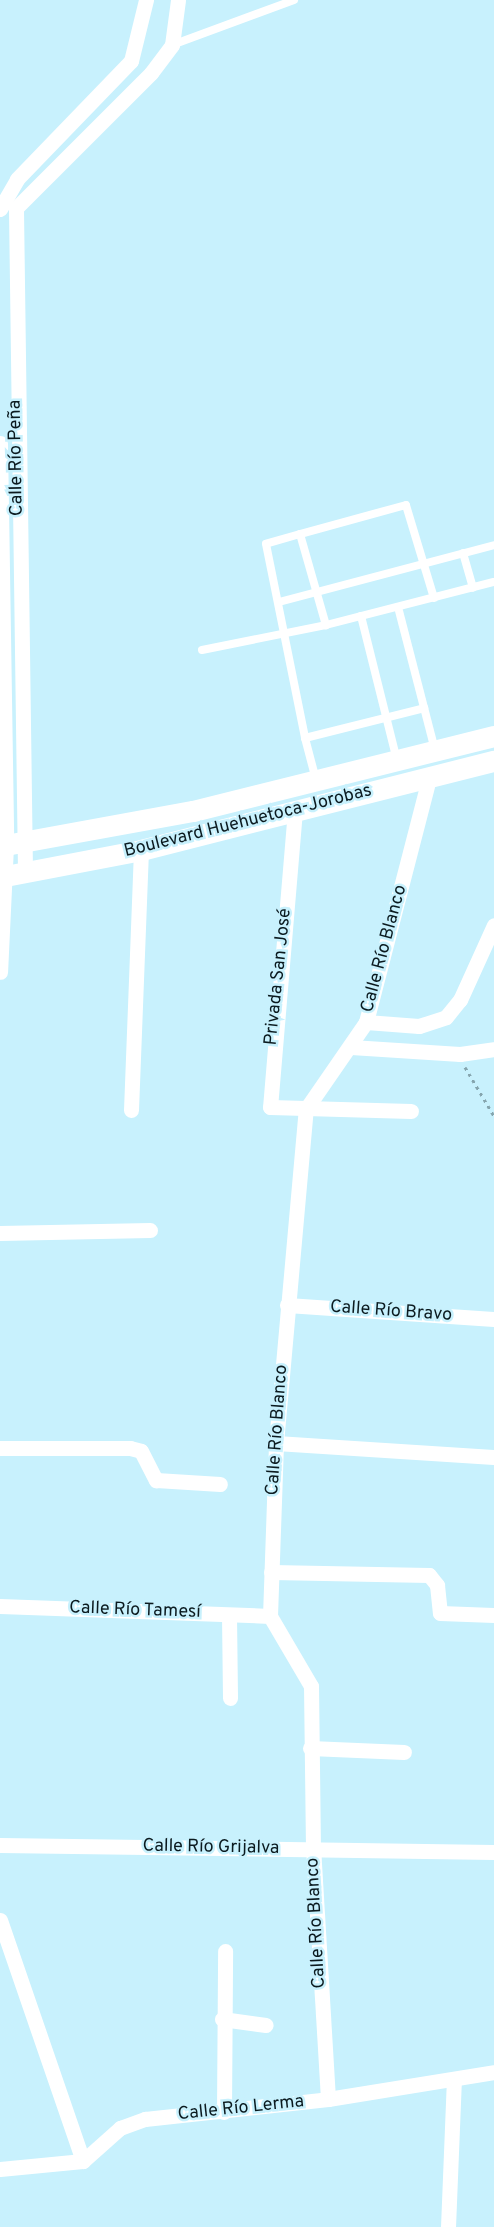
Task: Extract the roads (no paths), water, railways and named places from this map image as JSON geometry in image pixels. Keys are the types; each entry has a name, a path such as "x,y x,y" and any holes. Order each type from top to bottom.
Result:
{"main road":[{"name":"Boulevard Huehuetoca-Jorobas","path":"10,845 316,781 494,736"},
{"name":"Boulevard Huehuetoca-Jorobas","path":"10,875 141,850 494,761"}],"street":[{"path":"0,209 17,179 131,61 146,0"},
{"name":"Calle Río Peña","path":"0,972 10,875 16,208 152,73 172,45 178,0"},
{"name":"Calle Río Peña","path":"0,443 10,845"},
{"name":"Calle Río Blanco","path":"328,2099 313,1849 311,1686 270,1616 276,1443 306,1109 351,1047 366,1022 429,778"},
{"name":"Privada San José","path":"295,810 268,1099 270,1107 306,1109"},
{"path":"131,1110 141,850"},
{"path":"366,1022 419,1026 446,1017 460,1000 494,925"},
{"path":"351,1047 460,1054 494,1050"},
{"path":"306,1109 411,1111"},
{"path":"0,1233 150,1230"},
{"name":"Calle Río Bravo","path":"288,1305 494,1319"},
{"path":"276,1443 494,1457"},
{"path":"0,1448 130,1448 141,1451 156,1480 220,1484"},
{"path":"271,1572 429,1575 437,1585 440,1612 494,1615"},
{"name":"Calle Río Tamesí","path":"0,1606 270,1616"},
{"path":"229,1615 230,1698"},
{"path":"310,1748 404,1752"},
{"name":"Calle Río Grijalva","path":"0,1845 494,1852"},
{"path":"0,1920 83,2161 0,2169"},
{"path":"224,2112 222,2019 225,1951"},
{"path":"222,2019 266,2025"},
{"name":"Calle Río Lerma","path":"83,2161 131,2122 328,2099 494,2072"},
{"path":"448,2227 454,2079"}],"lane":[{"path":"172,45 294,0"},
{"path":"316,781 305,738 286,634 266,544 406,506 434,598"},
{"path":"300,534 326,625"},
{"path":"279,602 494,545"},
{"path":"463,553 473,588"},
{"path":"202,650 326,625 494,582"},
{"path":"398,606 435,751"},
{"path":"361,616 397,760"},
{"path":"305,738 424,708"}]}
